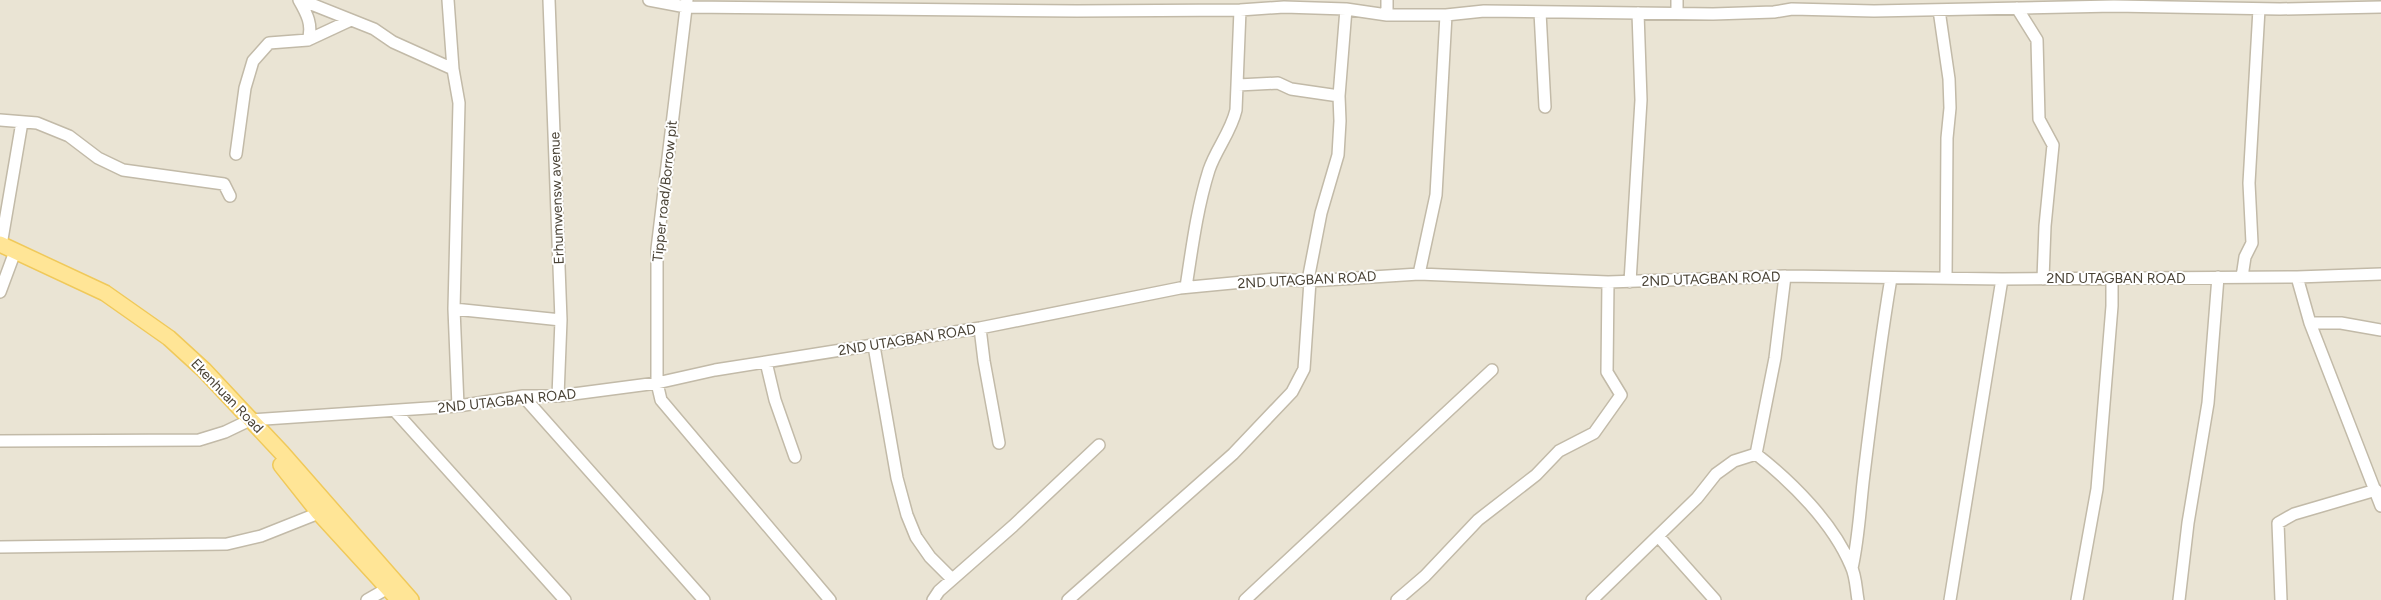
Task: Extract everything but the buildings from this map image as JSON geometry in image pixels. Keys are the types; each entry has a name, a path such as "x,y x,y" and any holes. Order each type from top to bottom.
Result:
{"main road":[{"name":"Ekenhuan Road","path":"3,250 105,293 169,338 326,501 411,600"},
{"name":"Ekenhuan Road","path":"247,421 319,512 398,600"}],"street":[{"path":"300,0 351,20 454,69"},
{"path":"300,0 307,14 311,30 308,40"},
{"path":"448,0 459,111 454,309 458,406"},
{"name":"Erhumwensw avenue","path":"549,0 561,320 558,396"},
{"path":"649,0 686,3 884,4 964,11 982,3 1188,5 1240,10 1284,4 1346,9 1387,15 1446,15 1484,5 1540,12 1638,14 1774,6 1792,9 1874,6 1939,10 1977,4 2017,8 2175,4 2259,9 2273,4 2380,5"},
{"path":"1387,0 1387,15"},
{"path":"1575,0 1575,12"},
{"path":"1677,0 1677,13"},
{"name":"Tipper road/Borrow pit","path":"686,3 657,249 657,382 661,400 830,600"},
{"path":"2017,8 2037,40 2039,119 2052,145 2045,226 2043,279"},
{"path":"1068,600 1234,454 1292,392 1304,369 1309,280 1321,213 1338,155 1339,96 1346,9"},
{"path":"2242,277 2245,257 2252,243 2249,184 2259,9"},
{"path":"1186,287 1198,209 1210,167 1233,125 1238,85 1240,10"},
{"path":"1939,10 1949,79 1950,108 1947,138 1946,278"},
{"path":"1540,12 1545,107"},
{"path":"1630,282 1641,100 1638,14"},
{"path":"1419,274 1436,195 1446,15"},
{"path":"236,154 245,88 253,62 268,42 308,40 351,20"},
{"path":"1238,85 1278,83 1291,89 1339,96"},
{"path":"0,120 36,123 69,136 98,158 123,170 224,184 230,196"},
{"path":"0,292 3,250 22,122"},
{"name":"2ND UTAGBAN ROAD","path":"247,421 458,406 523,396 558,396 657,382 715,370 980,328 1186,287 1274,279 1309,280 1419,274 1630,282 1785,276 2043,279 2297,277 2381,274"},
{"path":"1756,454 1776,358 1785,276"},
{"path":"2179,600 2188,522 2208,403 2218,277"},
{"path":"2297,277 2310,323 2381,506"},
{"path":"1852,568 1859,538 1862,487 1878,360 1891,278"},
{"path":"2077,600 2097,489 2112,306 2112,278"},
{"path":"1950,600 2002,279"},
{"path":"1397,600 1425,576 1478,520 1536,476 1559,451 1594,433 1621,395 1607,372 1608,282"},
{"path":"454,309 561,320"},
{"path":"2310,323 2341,323 2381,330"},
{"path":"980,328 999,443"},
{"path":"874,346 897,478 907,515 916,537 930,557 952,579"},
{"path":"766,362 775,400 795,456"},
{"path":"1245,600 1492,370"},
{"path":"523,396 704,600"},
{"path":"395,411 565,600"},
{"path":"0,441 199,440 225,432 247,421"},
{"path":"933,600 952,579 1013,526 1099,444"},
{"path":"1592,600 1697,498 1716,474 1734,461 1756,454"},
{"path":"1756,454 1786,477 1839,542 1852,568 1858,600"},
{"path":"2281,600 2278,523 2294,514 2376,490"},
{"path":"0,547 227,544 261,536 319,512"},
{"path":"1658,536 1716,600"},
{"path":"367,600 388,588"}],"shaded area":[{"path":"0,0 2381,0 2381,600 0,600"}]}
